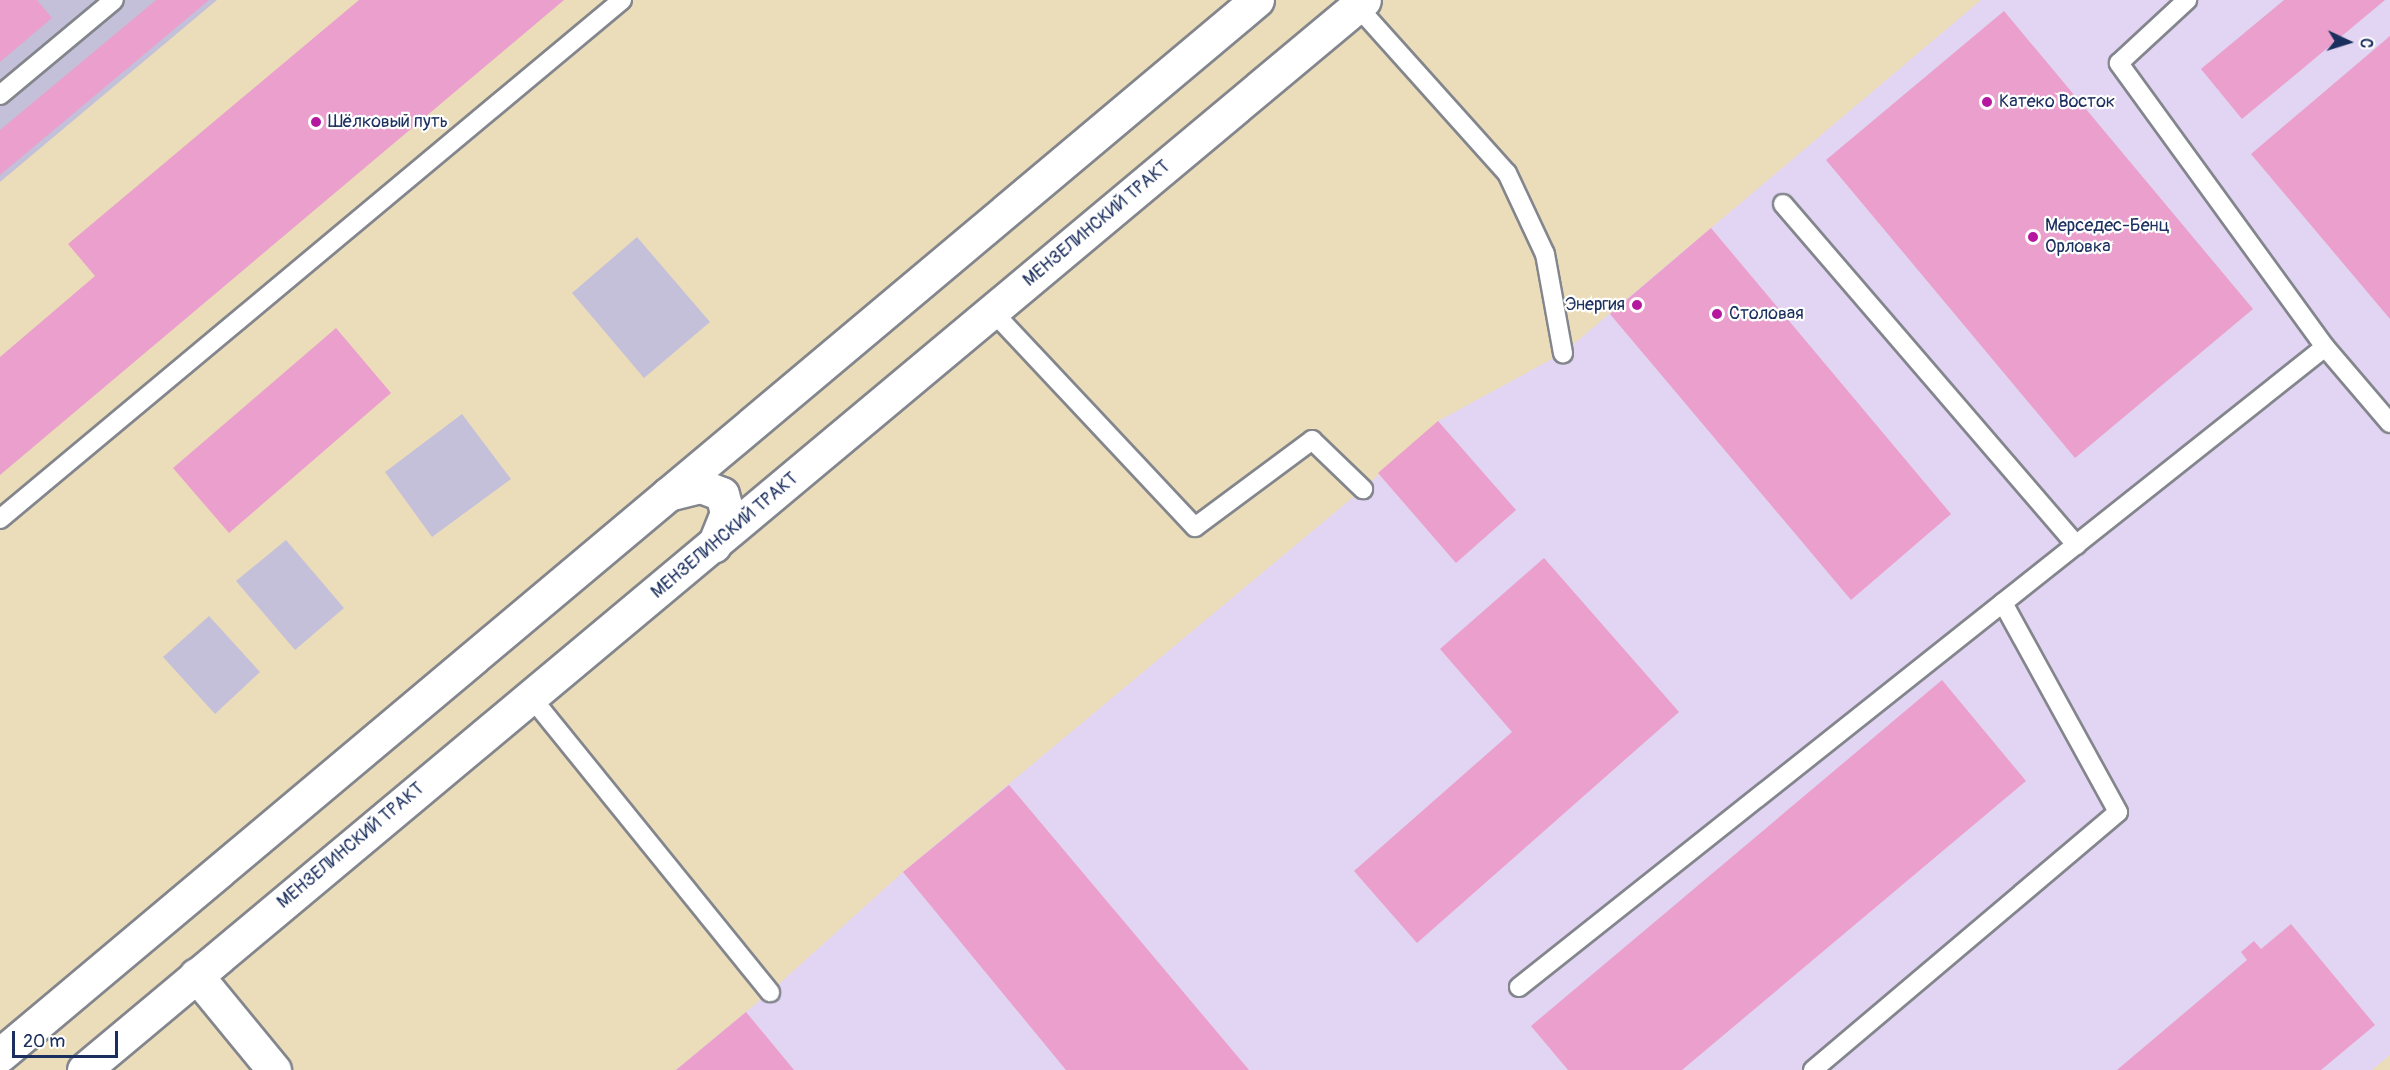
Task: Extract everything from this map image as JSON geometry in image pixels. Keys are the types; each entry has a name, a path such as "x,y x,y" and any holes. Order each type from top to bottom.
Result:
{"main road":[{"path":"0,1055 1257,0"},
{"name":"МЕНЗЕЛИНСКИЙ ТРАКТ","path":"84,1070 714,546 1361,3"},
{"path":"666,495 702,486 722,494 727,513 714,546"},
{"path":"196,975 274,1070"}],"lane":[{"path":"0,95 114,0"},
{"path":"0,519 622,0"},
{"path":"2187,0 2119,63 2325,347 2390,423"},
{"path":"1361,3 1507,173 1545,254 1563,353"},
{"path":"1784,204 2076,545"},
{"path":"993,312 1195,527 1312,440 1363,489"},
{"path":"1519,987 2325,347"},
{"path":"1813,1070 2118,812 2003,603"},
{"path":"531,697 770,992"}],"shaded area":[{"path":"0,0 217,0 0,182"},
{"path":"1981,0 2390,0 2390,1055 2372,1070 676,1070 770,992 903,872 1363,489 1438,421 1563,353"},
{"path":"637,237 710,322 644,378 572,293"},
{"path":"462,414 511,479 432,537 385,472"},
{"path":"286,540 344,608 295,650 236,581"},
{"path":"209,616 260,672 215,714 163,657"}],"building":[{"path":"0,0 37,0 52,18 0,62"},
{"path":"156,0 209,0 0,175 0,130"},
{"name":"Шёлковый путь","path":"359,0 564,0 0,475 0,357 95,276 68,244"},
{"path":"2284,0 2385,0 2242,119 2201,69"},
{"path":"2004,11 2253,309 2075,458 1826,160"},
{"path":"2390,36 2390,319 2251,154"},
{"path":"1711,228 1951,514 1851,600 1610,314"},
{"path":"336,328 391,393 229,533 173,468"},
{"path":"1438,421 1516,510 1456,563 1378,473"},
{"path":"1544,558 1679,712 1417,943 1354,871 1512,732 1440,649"},
{"path":"1942,680 2026,781 1682,1070 1568,1070 1531,1026"},
{"path":"1009,785 1249,1070 1066,1070 903,872"},
{"path":"2291,924 2375,1025 2321,1070 2117,1070 2247,960 2241,952 2254,941 2261,949"},
{"path":"746,1012 794,1070 676,1070"}],"place":[{"name":"Катеко Восток","path":"1987,102"},
{"name":"Шёлковый путь","path":"316,122"},
{"name":"Мерседес-Бенц Орловка","path":"2033,237"},
{"name":"Энергия","path":"1637,305"},
{"name":"Столовая","path":"1717,314"}]}
